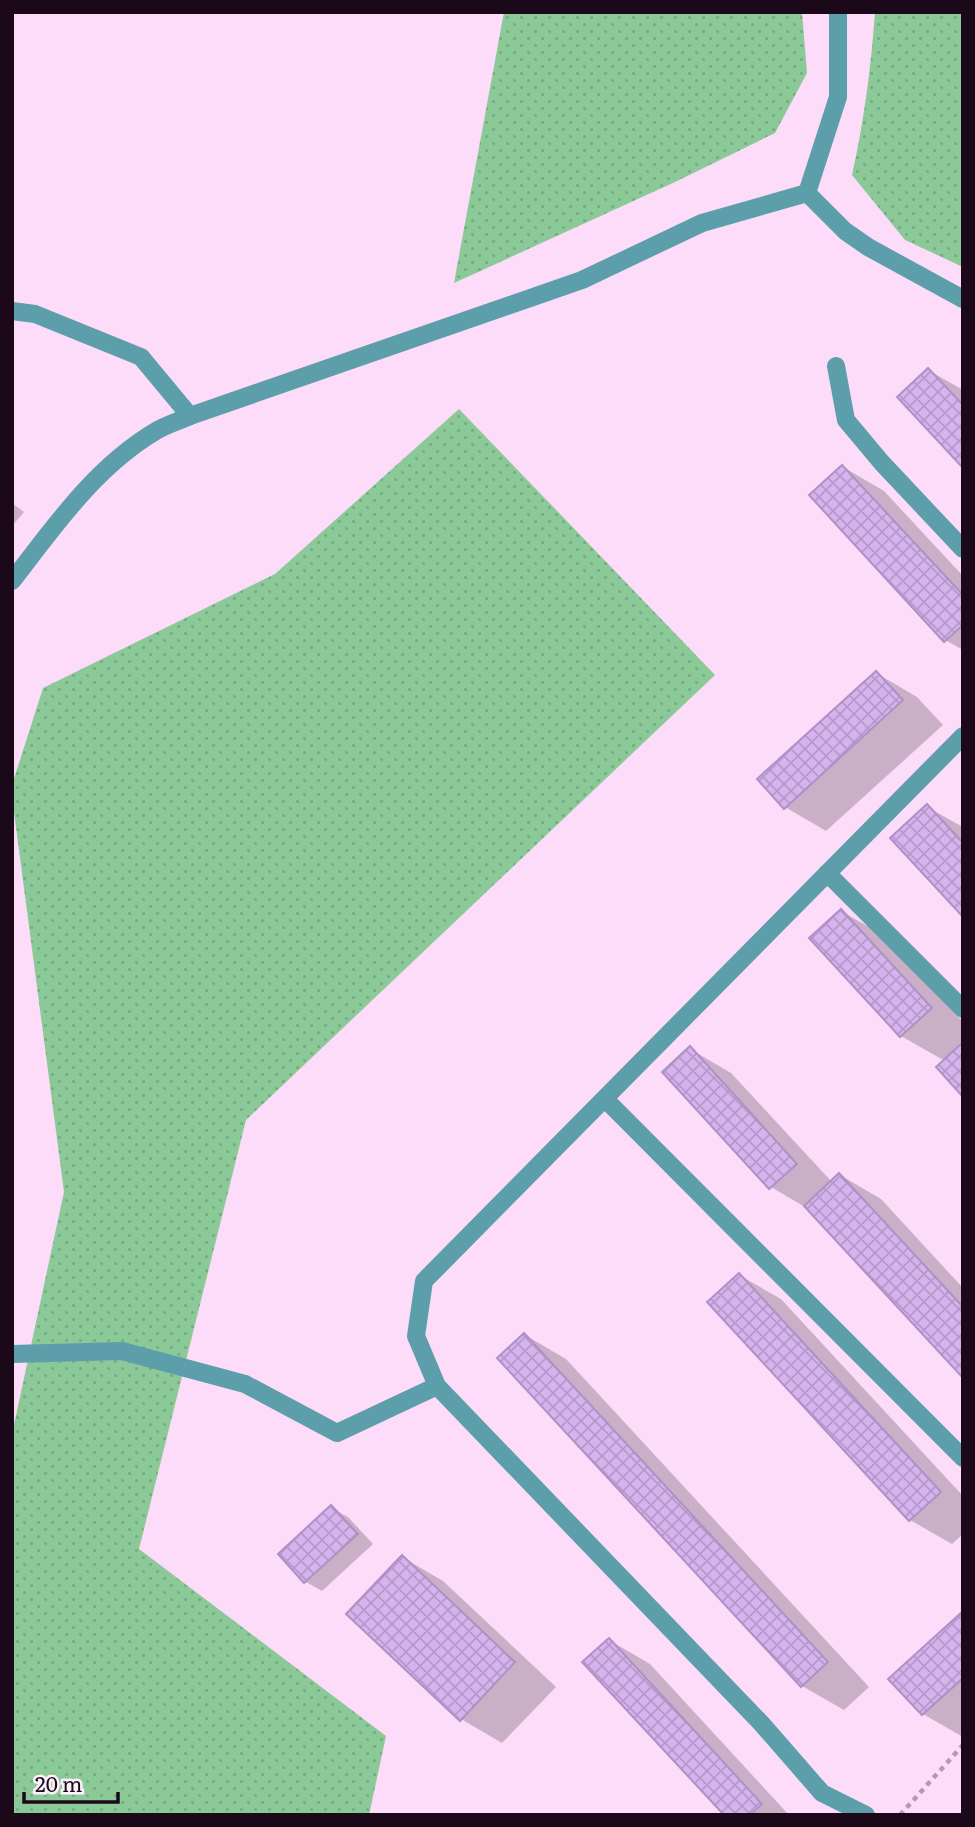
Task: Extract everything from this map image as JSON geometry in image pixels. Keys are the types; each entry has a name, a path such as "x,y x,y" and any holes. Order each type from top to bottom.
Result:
{"street":[{"path":"807,193 838,97 838,12"},
{"path":"807,193 845,231 868,247 963,299"},
{"path":"12,581 75,499 113,463 156,431 190,416 582,280 702,223 807,193"},
{"path":"12,311 35,314 141,357 190,416"},
{"path":"836,366 846,420 882,463 963,549"},
{"path":"866,1815 822,1793 761,1723 437,1386 416,1336 424,1281 963,736"},
{"path":"827,873 963,1009"},
{"path":"605,1099 963,1458"},
{"path":"12,1353 122,1351 245,1384 337,1433 437,1386"}],"path":[{"path":"900,1815 963,1745"}],"green space":[{"path":"504,12 802,12 807,73 775,133 454,283"},
{"path":"875,12 963,12 963,267 905,240 852,175 866,94"},
{"path":"459,409 715,675 246,1120 139,1549 386,1736 369,1815 12,1815 12,1434 64,1192 12,785 43,688 275,574"}],"building":[{"path":"928,368 963,405 963,468 897,397"},
{"path":"842,465 963,595 963,625 944,642 809,495"},
{"path":"876,671 903,700 784,809 757,779"},
{"path":"927,804 963,843 963,917 890,838"},
{"path":"841,909 932,1008 900,1037 809,938"},
{"path":"963,1044 963,1097 936,1067"},
{"path":"690,1046 797,1164 769,1189 662,1072"},
{"path":"839,1173 963,1307 963,1378 804,1206"},
{"path":"739,1273 941,1492 909,1521 707,1302"},
{"path":"524,1333 828,1662 801,1687 497,1358"},
{"path":"331,1505 358,1534 304,1583 278,1554"},
{"path":"402,1555 515,1662 460,1721 346,1614"},
{"path":"963,1611 963,1678 922,1715 888,1679"},
{"path":"609,1638 762,1804 750,1815 724,1815 582,1662"}]}
